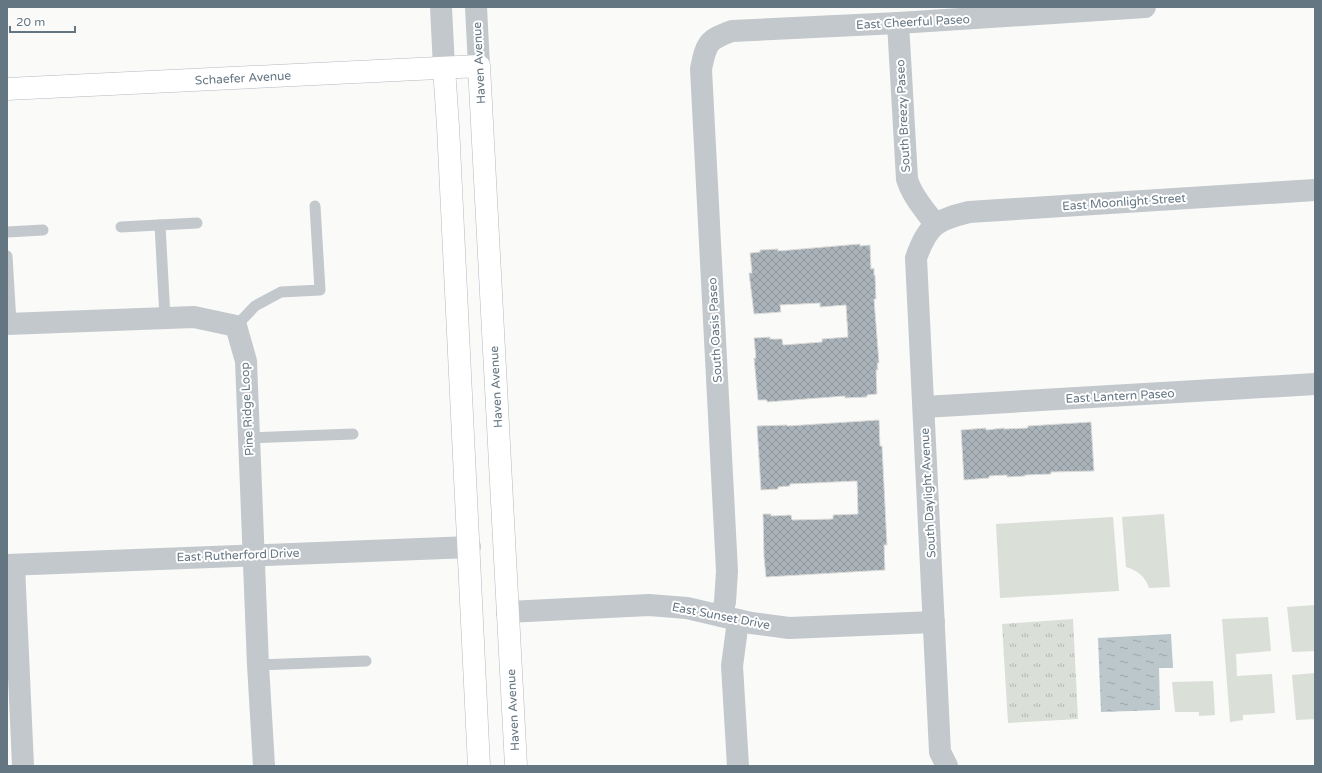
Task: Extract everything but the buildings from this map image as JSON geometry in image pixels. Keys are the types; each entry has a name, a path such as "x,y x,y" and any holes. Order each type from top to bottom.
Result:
{"main road":[{"name":"Schaefer Avenue","path":"7,89 479,66"},
{"name":"Haven Avenue","path":"479,66 516,766"},
{"path":"444,68 470,547 479,766"}],"street":[{"path":"441,7 444,68"},
{"name":"Haven Avenue","path":"476,7 479,66"},
{"name":"East Cheerful Paseo","path":"709,43 718,36 732,31 898,23 1145,7"},
{"name":"South Breezy Paseo","path":"898,23 907,179 915,197 935,224"},
{"name":"South Oasis Paseo","path":"709,43 701,69 727,571 726,602 730,619 738,766"},
{"name":"East Moonlight Street","path":"935,224 951,216 969,212 1315,190"},
{"name":"South Daylight Avenue","path":"935,224 922,241 916,258 940,752 947,766"},
{"path":"9,324 194,317 236,326"},
{"name":"Pine Ridge Loop","path":"236,326 246,361 258,664 264,766"},
{"name":"East Lantern Paseo","path":"924,407 1315,384"},
{"name":"East Rutherford Drive","path":"11,565 470,547"},
{"path":"11,565 23,766"},
{"name":"East Sunset Drive","path":"507,612 649,605 687,608 730,619 789,628 934,622"}],"lane":[{"path":"236,326 255,306 281,292 320,290 315,206"},
{"path":"121,227 197,223"},
{"path":"160,225 165,318"},
{"path":"7,232 43,230"},
{"path":"7,256 9,324"},
{"path":"249,438 353,434"},
{"path":"258,664 366,661"}],"green space":[{"path":"1164,514 1170,587 1149,588 1140,574 1126,567 1122,517"},
{"path":"1113,517 1119,591 1000,598 996,524"},
{"path":"1315,605 1315,651 1292,652 1287,607"},
{"path":"1268,617 1271,651 1236,654 1237,676 1272,674 1275,713 1243,715 1243,720 1230,722 1222,619"},
{"path":"1073,619 1078,719 1008,723 1002,624"},
{"path":"1315,673 1315,719 1296,720 1292,675"},
{"path":"1213,681 1215,715 1199,716 1199,712 1175,712 1172,682"}],"water":[{"path":"1171,634 1173,668 1159,668 1160,710 1101,712 1098,638"}]}
